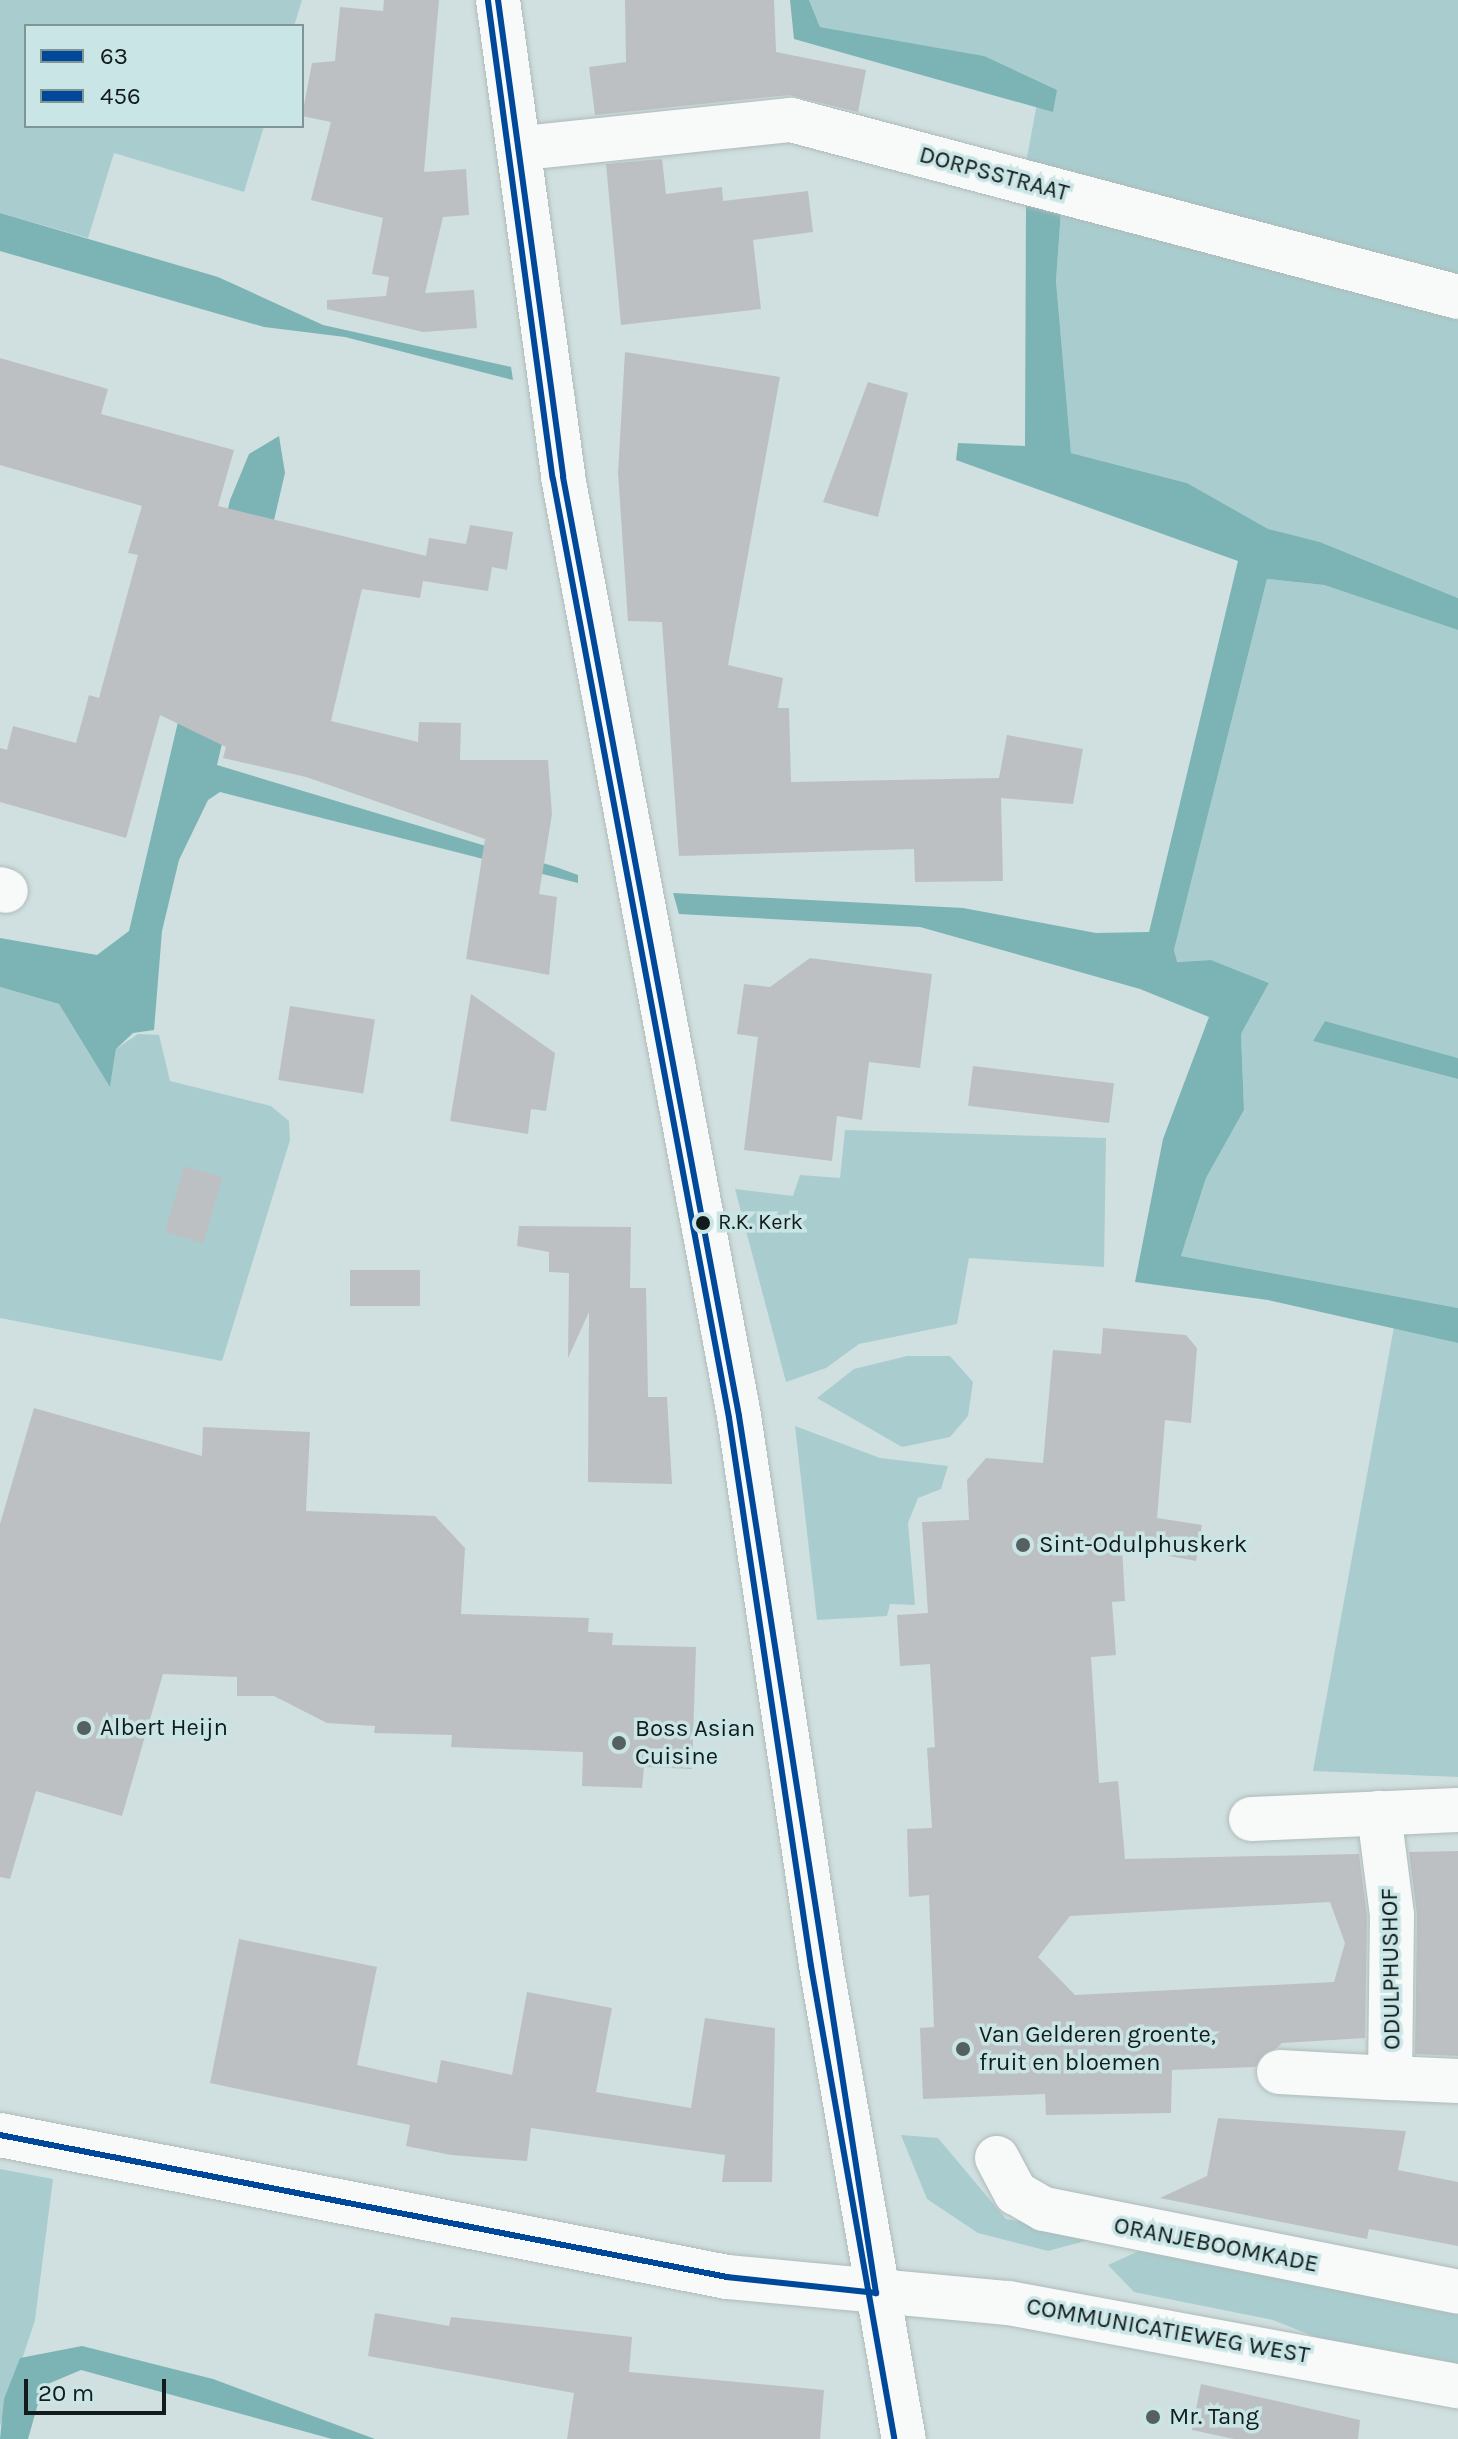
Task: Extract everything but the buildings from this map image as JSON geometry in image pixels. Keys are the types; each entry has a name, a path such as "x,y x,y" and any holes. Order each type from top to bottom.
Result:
{"street":[{"path":"498,0 523,148 563,477 739,1416 876,2293 904,2439"},
{"name":"DORPSSTRAAT","path":"523,148 791,120 1458,297"},
{"path":"1251,1819 1458,1810"},
{"name":"ODULPHUSHOF","path":"1379,1813 1392,1915 1390,2078"},
{"name":"ODULPHUSHOF","path":"1279,2072 1458,2081"},
{"name":"COMMUNICATIEWEG WEST","path":"0,2135 727,2277 1008,2303 1458,2386"},
{"name":"ORANJEBOOMKADE","path":"997,2158 1016,2193 1044,2209 1458,2292"}],"shaded area":[{"path":"0,0 302,0 295,24 24,24 24,128 263,128 244,192 114,153 88,238 0,213"},
{"path":"790,0 809,0 820,27 984,56 1057,90 1053,112 794,39"},
{"path":"809,0 1458,0 1458,285 1024,174 1037,103 1053,112 983,56 820,27"},
{"path":"1026,202 1061,211 1056,281 1071,453 1187,483 1268,529 1320,542 1458,598 1458,630 1324,585 1267,579 1174,950 1177,962 1211,960 1269,983 1241,1034 1244,1110 1206,1178 1181,1256 1458,1308 1458,1343 1268,1300 1135,1282 1163,1139 1209,1017 1140,989 920,927 679,914 673,893 963,908 1096,933 1149,932 1238,561 956,460 958,443 1025,446"},
{"path":"1061,211 1458,316 1458,598 1320,542 1268,530 1187,483 1071,453 1056,281"},
{"path":"0,213 218,277 323,325 511,367 513,380 345,337 264,327 0,251"},
{"path":"279,436 285,473 217,765 556,867 578,875 578,883 220,792 208,800 179,860 162,931 154,1030 133,1033 116,1049 110,1087 59,1004 0,987 0,938 97,955 129,931 230,500 249,454"},
{"path":"1267,579 1324,585 1458,630 1458,1058 1325,1021 1314,1041 1458,1079 1458,1308 1181,1256 1206,1178 1244,1110 1241,1034 1269,983 1211,960 1176,962 1174,950"},
{"path":"0,987 59,1004 110,1086 116,1049 138,1034 159,1035 170,1081 271,1106 289,1121 290,1140 222,1361 0,1318"},
{"path":"1325,1021 1458,1058 1458,1079 1313,1041"},
{"path":"845,1130 1106,1138 1104,1267 969,1258 957,1324 859,1344 826,1368 786,1382 735,1189 793,1196 800,1175 840,1178"},
{"path":"1394,1327 1458,1343 1458,1777 1313,1771"},
{"path":"907,1356 950,1356 973,1382 968,1416 950,1437 902,1447 817,1398 854,1369"},
{"path":"795,1426 880,1458 948,1466 941,1489 918,1498 908,1523 915,1605 890,1604 887,1616 817,1620"},
{"path":"901,2135 938,2138 1006,2219 1107,2235 1048,2251 978,2233 927,2199"},
{"path":"0,2169 53,2179 35,2320 0,2426"},
{"path":"1150,2246 1458,2305 1458,2370 1328,2342 1273,2320 1134,2292 1108,2265"},
{"path":"82,2346 213,2379 375,2439 332,2439 81,2370 43,2386 28,2439 0,2439 4,2399 20,2358"}],"transit line":[{"name":"63","path":"498,0 563,477 739,1416 876,2293"},
{"name":"456","path":"488,1 553,479 729,1418 811,1966 894,2439"},
{"name":"63","path":"0,2135 727,2277 876,2293"}],"place":[{"name":"R.K. Kerk","path":"703,1223"},
{"name":"Sint-Odulphuskerk","path":"1023,1545"},
{"name":"Albert Heijn","path":"84,1728"},
{"name":"Boss Asian Cuisine","path":"619,1743"},
{"name":"Van Gelderen groente, fruit en bloemen","path":"963,2049"},
{"name":"Mr. Tang","path":"1153,2417"}]}
